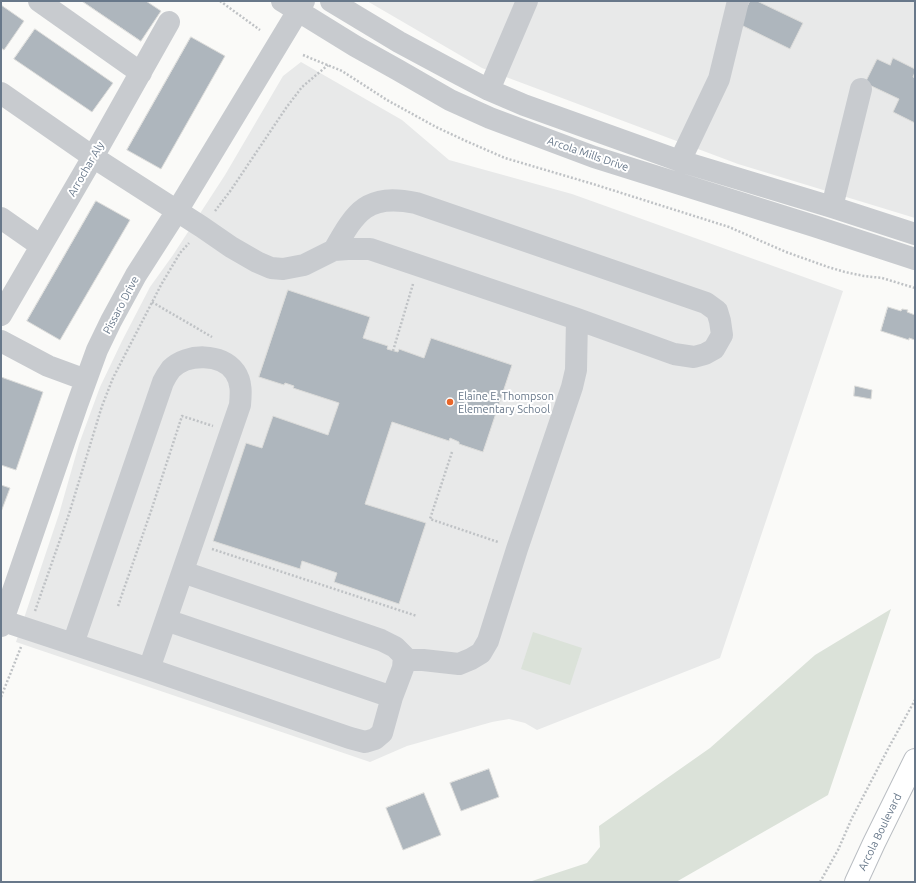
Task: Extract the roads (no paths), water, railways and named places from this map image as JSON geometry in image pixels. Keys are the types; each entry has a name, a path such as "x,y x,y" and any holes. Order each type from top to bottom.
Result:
{"main road":[{"name":"Arcola Boulevard","path":"856,882 915,760"}],"street":[{"path":"38,1 141,73"},
{"path":"331,1 399,42 489,90 524,105 680,161 915,234"},
{"path":"489,90 527,1"},
{"path":"680,161 718,79 738,1"},
{"name":"Pissaro Drive","path":"2,623 97,350 136,275 177,211 294,5"},
{"name":"Arcola Mills Drive","path":"294,5 355,46 443,96 490,118 594,157 915,259"},
{"name":"Arrochar Aly","path":"1,315 93,157 169,22"},
{"path":"832,207 861,89"},
{"path":"1,93 93,157 231,247 271,268 283,269 304,265 334,250 370,249 577,319 674,354 694,357 705,354 714,349 722,335 717,311 706,303 416,203 402,200 386,200 370,204 359,212 346,227 334,250"},
{"path":"1,218 41,246"},
{"path":"404,660 423,660 459,664 480,653 488,641 517,549 572,387 576,370 577,319"},
{"path":"1,341 48,366 86,380"},
{"path":"73,644 163,382 171,369 186,359 201,357 216,359 227,364 235,372 240,383 242,393 240,406 149,669"},
{"path":"2,623 28,629 350,738 365,742 374,739 382,733 392,697 403,668 404,656 395,647 381,640 183,572"},
{"path":"166,620 392,697"}],"place":[{"name":"Elaine E. Thompson Elementary School","path":"450,402"}]}
